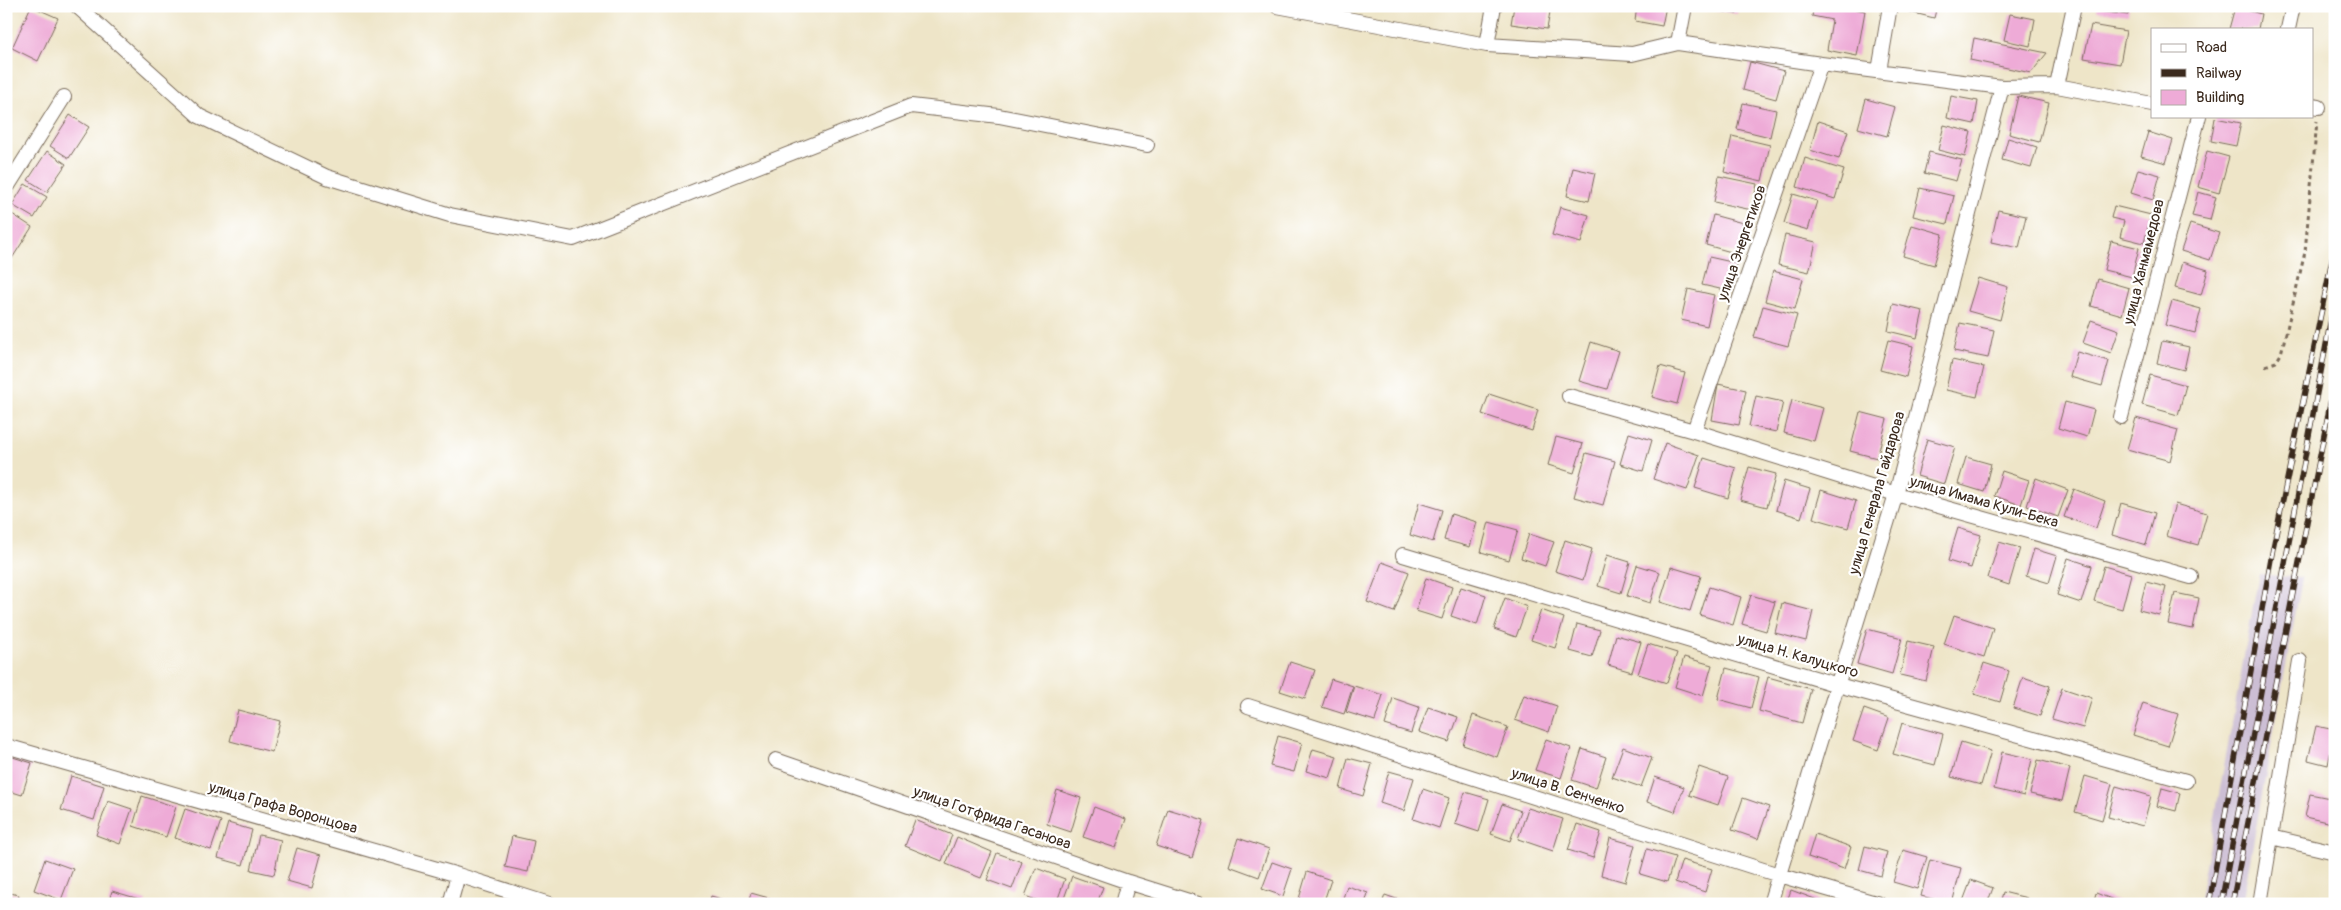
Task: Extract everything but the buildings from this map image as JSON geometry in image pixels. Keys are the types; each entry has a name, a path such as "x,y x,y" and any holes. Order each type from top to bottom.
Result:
{"street":[{"path":"77,6 199,116 327,178 450,215 573,240 911,106 999,116 1147,145"},
{"path":"1487,45 1494,6"},
{"path":"1678,43 1685,6"},
{"path":"1879,71 1890,6"},
{"path":"2057,86 2074,6"},
{"path":"2288,28 2292,6"},
{"path":"1282,7 1487,45 1632,54 1678,43 1821,64 2002,87 2057,86 2151,104"},
{"name":"улица Энергетиков","path":"1694,432 1821,64"},
{"name":"улица Генерала Гайдарова","path":"1770,904 1896,494 2002,87"},
{"path":"6,189 64,97"},
{"name":"улица Ханмамедова","path":"2121,417 2198,118"},
{"name":"улица Имама Кули-Бека","path":"1569,396 1896,494 2191,577"},
{"name":"улица Н. Калуцкого","path":"1403,555 1838,685 2186,781"},
{"path":"2260,904 2300,661"},
{"name":"улица В. Сенченко","path":"1248,706 1879,904"},
{"name":"улица Графа Воронцова","path":"6,746 458,875 549,904"},
{"name":"улица Готфрида Гасанова","path":"776,760 1128,882 1198,904"},
{"path":"2271,837 2335,852"},
{"path":"450,904 458,875"},
{"path":"1122,904 1128,882"}],"path":[{"path":"2265,366 2276,362 2281,354 2305,252 2315,107"}],"shaded area":[{"path":"2259,574 2302,578 2242,904 2199,904"}],"railway":[{"path":"2209,904 2273,548 2335,245"},
{"path":"2221,904 2335,297"},
{"path":"2232,904 2335,379"}]}
